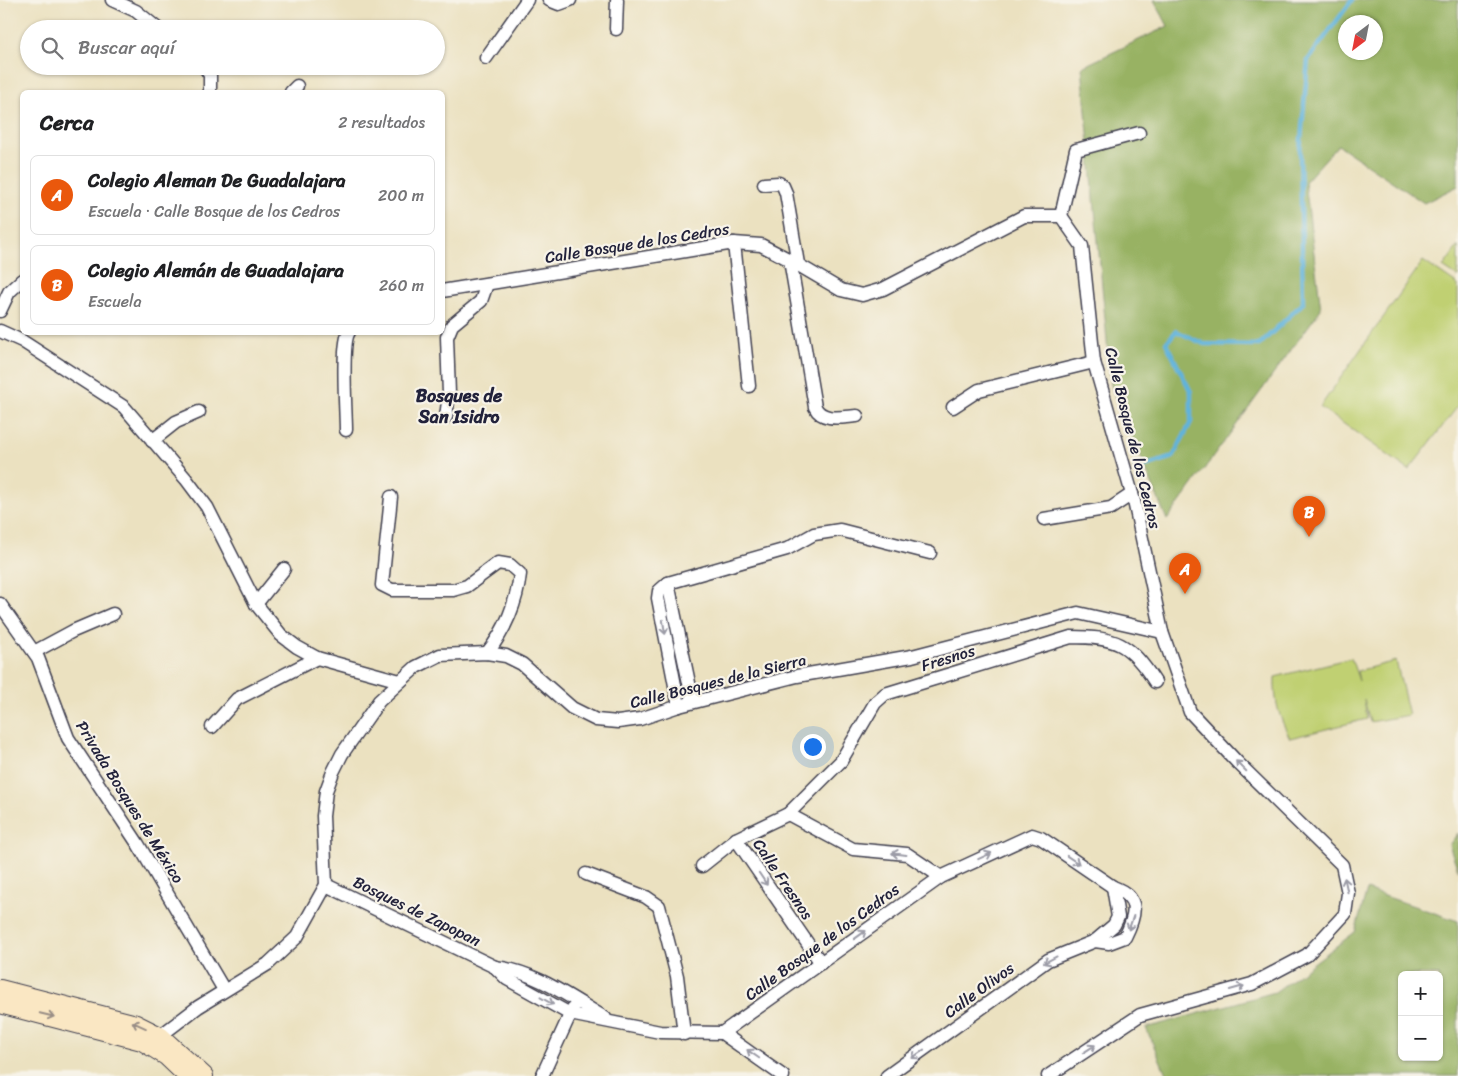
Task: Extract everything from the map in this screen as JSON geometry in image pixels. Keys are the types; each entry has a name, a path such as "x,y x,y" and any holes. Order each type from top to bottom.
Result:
{"main road":[{"path":"3,999 124,1020 157,1041 204,1076"},
{"path":"157,1041 187,1076"}],"street":[{"path":"112,0 136,11 147,20"},
{"path":"486,58 527,0"},
{"path":"549,0 559,4 570,0"},
{"path":"616,29 617,0"},
{"path":"210,75 210,90"},
{"path":"1061,216 1076,150 1139,133"},
{"path":"764,184 779,183 783,186 786,193 815,407 818,414 825,417 857,416"},
{"name":"Calle Bosque de los Cedros","path":"445,291 734,242 761,245 841,290 862,295 883,289 1024,216 1061,216 1082,246 1094,362 1132,494 1162,632 1190,712 1237,762 1342,865 1348,893 1345,914 1307,955 1252,984 1140,1015 1048,1076"},
{"path":"734,242 749,386"},
{"path":"0,311 9,292 20,282"},
{"path":"446,417 449,394 447,337 452,325 481,302 487,284"},
{"path":"0,331 22,341 124,407 207,507 256,604 281,634 297,647 317,658 400,681"},
{"path":"346,430 345,354 347,335"},
{"path":"953,406 979,390 1094,362"},
{"path":"152,441 176,422 199,412"},
{"path":"1044,519 1111,508 1132,494"},
{"path":"390,497 382,585 392,590 453,590 467,586 498,563 510,565 520,574 518,596 496,642 487,652"},
{"path":"679,706 658,598 660,590 668,583 787,549 814,534 840,530 930,553"},
{"path":"256,604 284,568"},
{"path":"668,583 693,702"},
{"name":"Privada Bosques de México","path":"0,604 34,652 68,738 138,844 224,990"},
{"name":"Calle Bosques de la Sierra","path":"157,1041 224,990 268,964 287,949 308,920 326,885 323,816 326,791 332,772 365,720 400,681 416,667 440,655 487,652 506,656 522,664 572,708 596,720 618,722 640,718 693,702 797,676 912,656 1078,613 1162,632"},
{"path":"34,652 73,631 113,614"},
{"name":"Fresnos","path":"702,866 736,838 788,814 841,761 874,703 885,694 1071,637 1097,637 1122,644 1141,661 1155,682"},
{"path":"212,727 237,698 317,658"},
{"path":"788,814 853,849 907,854 941,876"},
{"name":"Calle Bosque de los Cedros","path":"722,1033 941,876 1032,835 1041,838 1113,887"},
{"name":"Calle Fresnos","path":"736,838 821,963"},
{"path":"586,874 646,897 659,906 677,976 684,1034"},
{"name":"Bosques de Zapopan","path":"326,885 495,967 507,979 570,1014 637,1029 684,1034 722,1033"},
{"path":"1095,941 1114,925 1118,916 1113,887"},
{"path":"1095,941 1109,943 1125,937 1133,921 1134,903 1126,892 1113,887"},
{"name":"Calle Olivos","path":"888,1076 1048,960 1095,941"},
{"name":"Bosques de Zapopan","path":"495,967 513,969 576,1001 614,1024"},
{"path":"542,1076 576,1001"},
{"path":"722,1033 783,1076"}],"green space":[{"path":"1154,0 1458,0 1458,186 1424,203 1338,145 1305,182 1321,309 1167,520 1111,385 1082,67 1168,26"},
{"path":"1458,246 1458,277 1443,267"},
{"path":"1423,261 1458,285 1458,406 1409,470 1320,407"},
{"path":"1351,658 1359,681 1357,671 1396,661 1409,715 1370,722 1364,699 1367,719 1290,738 1278,709 1275,694 1275,677"},
{"path":"1458,833 1458,870 1449,845"},
{"path":"1367,890 1458,921 1458,1076 1167,1076 1146,1028 1275,992 1355,932"}],"waterway":[{"path":"1135,469 1173,457 1191,422 1191,392 1166,343 1176,331 1204,344 1259,345 1303,303 1300,151 1308,60 1352,0"}],"place":[{"name":"Colegio Alemán de Guadalajara","path":"1309,537"},
{"name":"Colegio Aleman De Guadalajara","path":"1185,594"}],"district":[{"name":"Bosques de San Isidro","path":"459,406"}]}
